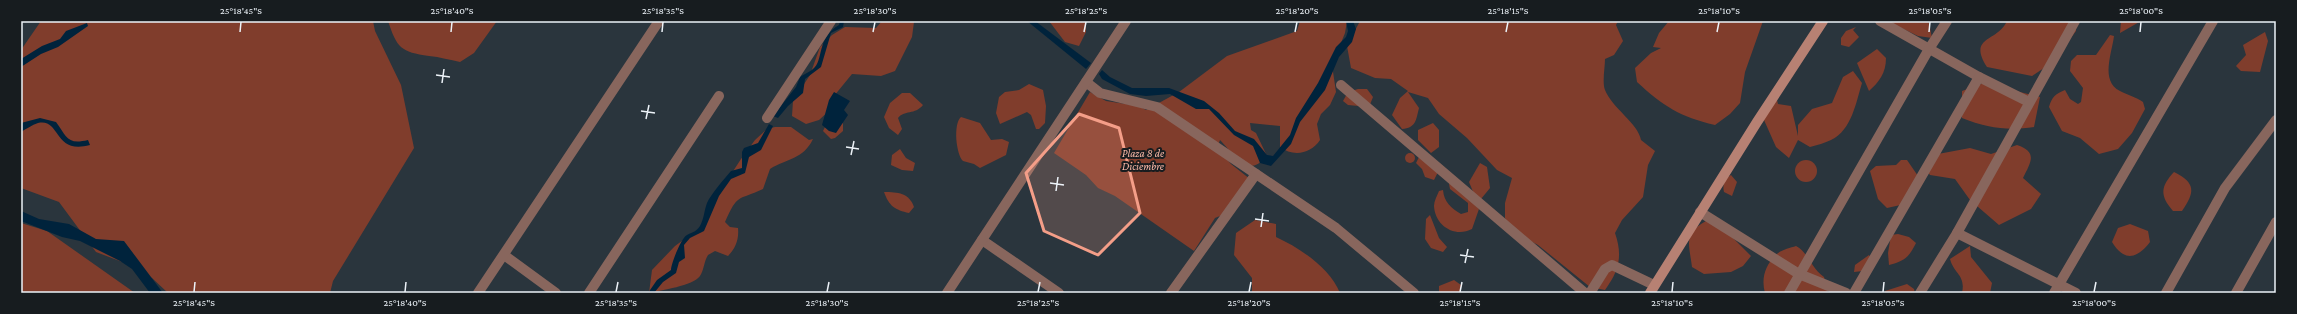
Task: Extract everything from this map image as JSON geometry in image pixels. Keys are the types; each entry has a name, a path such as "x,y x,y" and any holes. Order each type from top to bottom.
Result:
{"main road":[{"path":"1652,289 1823,21"}],"street":[{"path":"478,293 659,21"},
{"path":"767,118 831,21"},
{"path":"947,293 1126,21"},
{"path":"1880,21 1979,77 2029,102"},
{"path":"1789,293 1929,49 1947,21"},
{"path":"1920,293 1957,233 2075,21"},
{"path":"2056,289 2213,21"},
{"path":"1854,293 1979,77"},
{"path":"1086,82 1100,93 1156,107 1230,159 1256,174 1336,228 1414,293"},
{"path":"1342,85 1585,293"},
{"path":"589,293 720,96"},
{"path":"2166,293 2225,188 2276,120"},
{"path":"1173,292 1256,174"},
{"path":"1700,212 1799,274 1846,293"},
{"path":"2236,293 2276,222"},
{"path":"1957,233 2056,289 2076,293"},
{"path":"982,240 1059,293"},
{"path":"504,255 556,293"},
{"path":"1590,293 1605,269 1612,265 1652,289"}],"highlighted area":[{"path":"1079,114 1119,128 1140,213 1098,255 1044,231 1026,173"}],"green space":[{"path":"41,21 373,21 375,31 401,85 414,148 333,281 330,293 168,293 152,278 125,263 96,252 59,202 21,188 21,50"},
{"path":"388,21 497,21 474,53 460,62 412,53 406,50 401,47 394,37"},
{"path":"882,21 914,22 912,37 895,71 881,76 852,74 834,96 830,110 819,120 806,124 792,116 793,101 810,75 820,47 832,35 845,27 876,28"},
{"path":"1049,21 1086,21 1086,32 1079,46 1065,42"},
{"name":"Plaza 8 de Diciembre","path":"1300,21 1347,21 1345,33 1332,65 1336,92 1330,105 1321,114 1317,124 1320,140 1316,145 1307,151 1296,153 1290,152 1280,147 1280,126 1250,123 1251,130 1256,133 1267,156 1260,163 1253,166 1241,163 1220,140 1217,148 1231,164 1255,183 1227,213 1215,218 1194,251 1115,196 1098,188 1086,175 1054,153 1090,92 1106,101 1139,106 1146,110 1179,92 1227,56 1297,31"},
{"path":"1360,21 1618,21 1616,25 1623,41 1614,55 1605,59 1604,87 1608,97 1630,121 1639,134 1641,140 1655,151 1648,165 1643,197 1622,220 1615,233 1619,249 1618,263 1614,276 1605,290 1590,287 1538,245 1512,231 1505,218 1505,203 1512,178 1497,170 1467,138 1439,114 1428,98 1408,92 1419,108 1415,123 1410,127 1402,129 1392,115 1400,98 1408,91 1391,79 1375,78 1351,68 1347,46"},
{"path":"1669,21 1763,21 1745,72 1740,103 1730,114 1715,125 1703,122 1673,110 1655,98 1637,82 1635,68 1651,53 1661,48 1653,47 1659,33"},
{"path":"1887,21 1926,21 1929,23 1932,38 1918,36"},
{"path":"2007,21 2076,21 2076,31 2053,62 2032,76 1987,67 1982,57 1980,50 1982,44 2003,28"},
{"path":"2121,21 2141,21 2120,33"},
{"path":"1856,27 1853,30 1859,37 1849,47 1841,45 1841,38 1846,31"},
{"path":"2265,32 2268,41 2260,72 2241,71 2236,66 2246,55 2243,45"},
{"path":"2110,35 2114,36 2109,66 2110,81 2120,91 2143,102 2145,109 2132,133 2118,149 2099,154 2080,138 2062,131 2049,107 2054,96 2065,90 2070,99 2078,104 2081,102 2083,88 2070,71 2071,61 2077,55 2096,55"},
{"path":"1877,49 1886,58 1886,63 1881,77 1869,91 1857,63"},
{"path":"1853,71 1862,83 1852,115 1844,130 1829,141 1810,147 1798,140 1789,158 1776,147 1760,111 1777,100 1778,104 1791,106 1798,136 1798,125 1812,109 1832,103 1843,77"},
{"path":"1984,83 2040,97 2034,127 2015,129 1998,128 1962,118 1962,91"},
{"path":"1029,84 1043,90 1046,106 1045,123 1039,129 1036,129 1031,115 1027,112 1000,124 996,113 999,97 1005,92 1019,90"},
{"path":"1358,89 1367,89 1373,97 1369,107 1348,105 1343,101 1348,92"},
{"path":"902,93 910,93 923,105 917,110 903,114 898,118 902,129 898,135 889,128 884,117 890,103"},
{"path":"961,117 980,123 991,140 1002,139 1009,142 1006,155 980,168 974,164 963,161 956,139 957,126"},
{"path":"843,123 843,131 835,138 831,139 823,131 825,127"},
{"path":"1433,123 1439,130 1439,147 1431,153 1418,140 1418,130"},
{"path":"775,127 791,127 809,140 813,139 809,146 799,155 770,169 763,189 739,199 733,206 725,222 730,227 738,228 738,236 731,253 728,256 715,251 708,255 700,276 696,279 684,285 649,293 652,270 675,246 701,227 715,199 755,140 767,129"},
{"path":"2017,145 2028,151 2031,158 2023,178 2041,194 2031,209 1999,225 1970,200 1955,179 1930,175 1924,167 1938,154 1970,148 1991,154"},
{"path":"900,149 906,158 915,163 913,171 902,170 891,165 892,155"},
{"path":"1408,153 1412,153 1414,154 1414,162 1408,163 1405,160 1405,156"},
{"path":"1419,157 1439,170 1434,180 1425,177 1422,169 1416,163"},
{"path":"1806,160 1810,161 1816,167 1816,175 1810,181 1806,182 1802,181 1796,175 1795,171 1796,167 1802,161"},
{"path":"1901,160 1907,160 1918,176 1905,204 1887,208 1878,199 1870,171 1876,166 1896,165"},
{"path":"1480,163 1487,167 1490,188 1481,199 1474,194 1469,182"},
{"path":"2174,172 2186,180 2190,184 2191,188 2191,193 2182,211 2173,211 2165,200 2163,191 2166,182"},
{"path":"1731,175 1737,182 1732,196 1724,192 1723,189 1724,182"},
{"path":"1449,184 1459,185 1479,209 1472,229 1459,232 1453,231 1442,224 1438,219 1435,213 1434,204 1439,191 1443,190 1446,201 1451,207 1461,214 1468,212 1468,203 1450,189"},
{"path":"884,192 894,192 906,196 912,202 914,207 909,213 896,209 890,204"},
{"path":"1430,215 1439,238 1447,247 1443,252 1431,248 1425,239 1426,219"},
{"path":"1255,220 1276,224 1276,237 1295,247 1322,267 1329,275 1340,293 1252,293 1252,278 1234,255 1236,233"},
{"path":"1706,221 1727,232 1751,256 1743,266 1731,272 1704,274 1692,267 1689,240 1694,230"},
{"path":"21,223 47,231 135,293 21,293"},
{"path":"2130,224 2148,231 2150,242 2140,252 2131,256 2121,253 2112,242 2118,228"},
{"path":"1898,234 1909,237 1916,243 1906,258 1889,265 1888,253 1891,235"},
{"path":"1796,246 1804,252 1819,273 1824,277 1828,293 1765,293 1763,283 1765,272 1769,263 1778,253"},
{"path":"1970,246 1971,257 1992,283 1990,293 1962,293 1963,287 1961,278 1950,259"},
{"path":"1869,255 1874,262 1863,271 1854,272 1855,265"},
{"path":"1454,280 1461,285 1461,293 1439,293 1439,286"},
{"path":"1907,284 1914,289 1915,293 1885,293 1885,291"}],"water":[{"path":"840,21 844,21 843,27 831,33 821,67 805,79 803,93 788,106 778,118 773,116 796,87 800,77 812,70 816,65 827,36 839,25"},
{"path":"1027,21 1035,21 1091,63 1086,69"},
{"path":"1346,21 1353,21 1356,29 1352,42 1339,57 1325,90 1300,122 1291,144 1271,166 1260,163 1253,146 1234,135 1209,109 1196,109 1170,94 1146,96 1130,94 1102,79 1099,74 1102,70 1110,77 1132,88 1169,88 1204,101 1219,113 1235,131 1254,139 1267,155 1273,156 1290,135 1296,118 1318,83 1336,47 1346,37 1348,31"},
{"path":"87,23 88,26 58,47 41,54 21,67 21,59 42,46 60,39 66,31"},
{"path":"834,92 850,101 844,110 848,115 836,133 829,131 822,125 829,100"},
{"path":"40,118 56,122 68,138 76,141 88,140 90,145 78,147 70,145 63,141 51,126 45,123 38,123 21,132 21,123"},
{"path":"769,124 773,126 761,150 749,157 745,173 731,179 719,196 704,231 690,238 684,245 685,258 679,262 676,273 663,282 654,293 648,293 657,280 671,270 677,251 685,237 700,226 707,203 715,191 731,171 742,168 742,152 744,148 758,143"},
{"path":"21,211 39,219 69,224 96,239 124,241 163,293 150,293 132,269 120,261 80,241 62,237 21,221"}]}
